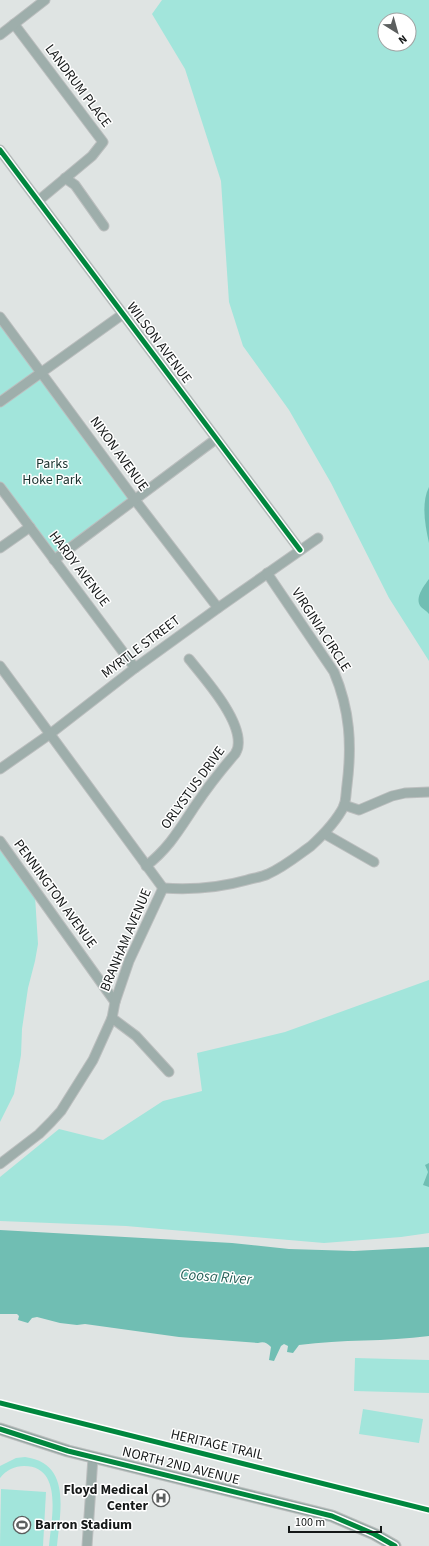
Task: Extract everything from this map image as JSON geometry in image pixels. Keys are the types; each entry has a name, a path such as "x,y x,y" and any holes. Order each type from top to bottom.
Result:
{"main road":[{"name":"NORTH 2ND AVENUE","path":"0,1429 44,1444 93,1457 332,1516 374,1534 395,1546"}],"street":[{"path":"0,35 45,0"},
{"name":"LANDRUM PLACE","path":"14,24 103,142 92,156 65,178"},
{"name":"WILSON AVENUE","path":"0,150 300,550"},
{"path":"38,201 65,178 75,185 104,226"},
{"path":"0,402 122,314"},
{"name":"NIXON AVENUE","path":"0,317 135,500 218,608"},
{"path":"54,560 216,439"},
{"name":"HARDY AVENUE","path":"0,487 136,668"},
{"path":"0,548 30,527"},
{"name":"MYRTLE STREET","path":"0,769 50,734 218,608 318,538"},
{"name":"VIRGINIA CIRCLE","path":"163,888 187,890 214,887 234,884 267,875 293,860 325,834 344,806 348,772 349,726 340,686 334,672 267,573"},
{"name":"ORLYSTUS DRIVE","path":"146,866 160,856 174,839 196,805 235,754 238,746 238,736 231,714 189,659"},
{"name":"BRANHAM AVENUE","path":"0,666 163,888 129,961 115,1002 112,1018 93,1060 60,1111 39,1134 0,1164"},
{"path":"344,806 359,810 405,793 429,792"},
{"path":"325,834 374,862"},
{"name":"PENNINGTON AVENUE","path":"0,840 115,1002"},
{"path":"112,1018 136,1036 169,1072"},
{"path":"87,1546 93,1457"}],"green space":[{"path":"162,0 429,0 429,661 389,598 331,483 289,410 243,346 229,302 221,181 185,69 152,14"},
{"name":"Parks Hoke Park","path":"0,317 135,500 54,560 0,488"},
{"path":"0,850 35,896 38,944 28,988 22,1029 21,1055 14,1094 0,1122"},
{"path":"429,980 429,1233 401,1237 324,1243 126,1226 0,1221 0,1177 59,1129 103,1140 163,1101 202,1091 197,1053 285,1032"},
{"path":"355,1358 429,1360 429,1393 354,1391"},
{"path":"363,1409 423,1419 419,1443 359,1434"},
{"path":"25,1457 40,1461 50,1469 57,1479 61,1504 57,1546 49,1546 53,1510 50,1485 45,1475 37,1468 21,1466 8,1471 0,1478 0,1466 16,1458"},
{"name":"Barron Stadium","path":"1,1489 46,1492 43,1546 0,1546"}],"water":[{"path":"429,487 429,543 424,507"},
{"path":"429,579 429,614 419,604 419,596"},
{"path":"429,1163 429,1187 423,1185 428,1172 425,1165"},
{"name":"Coosa River","path":"0,1230 232,1243 289,1249 354,1251 429,1247 429,1336 299,1345 293,1353 287,1352 288,1346 284,1344 281,1346 274,1361 269,1360 271,1347 264,1342 258,1343 179,1337 85,1324 77,1325 60,1323 37,1317 32,1318 28,1323 18,1320 19,1316 17,1314 0,1314"}],"cycle path":[{"path":"0,150 300,550"},
{"name":"HERITAGE TRAIL","path":"0,1403 429,1510"},
{"path":"0,1429 68,1451 332,1516 374,1534 395,1546"}],"place":[{"name":"Floyd Medical Center","path":"161,1498"},
{"name":"Barron Stadium","path":"22,1525"}]}
